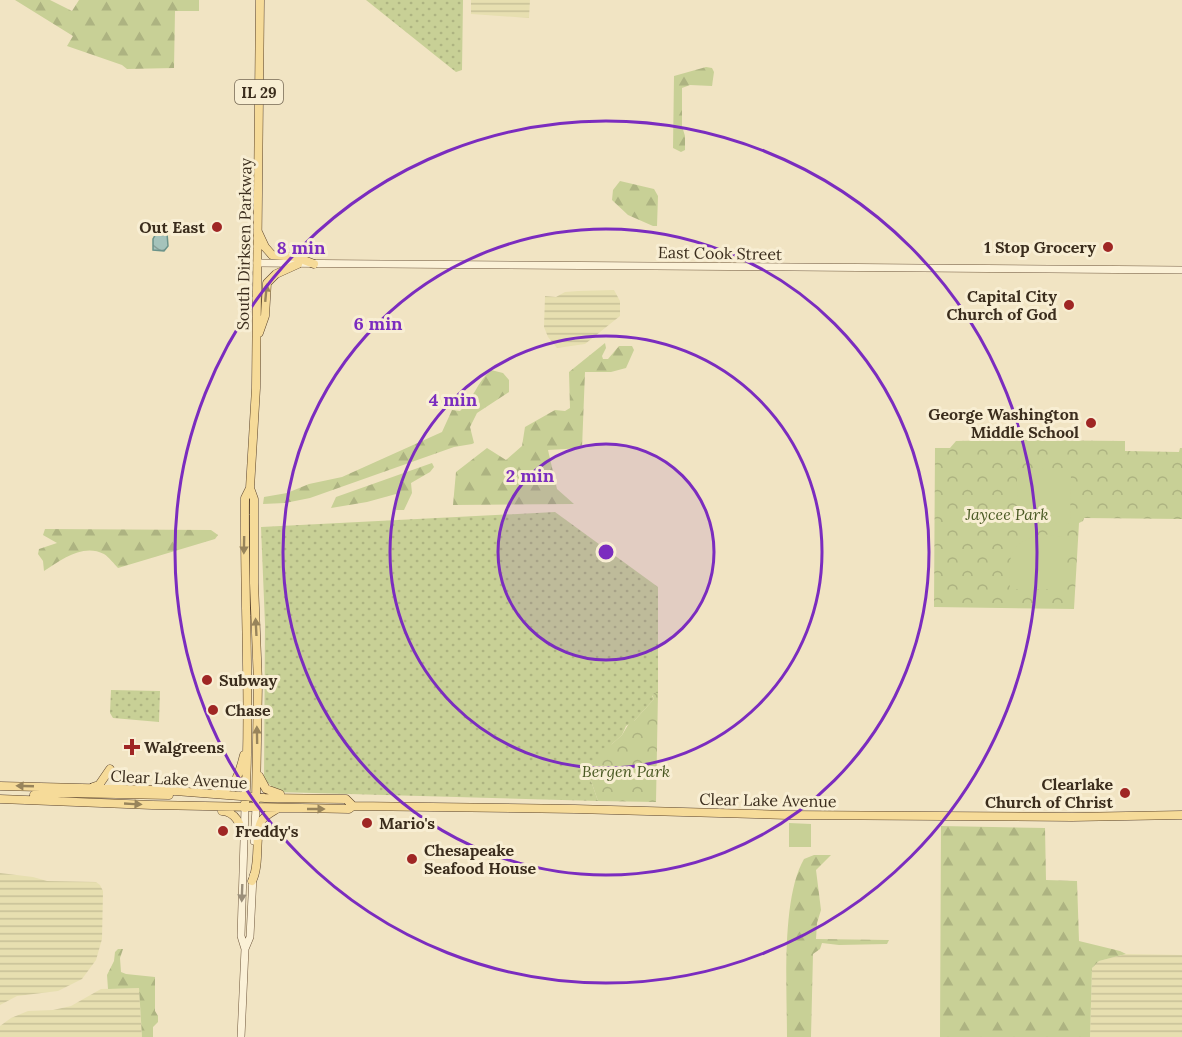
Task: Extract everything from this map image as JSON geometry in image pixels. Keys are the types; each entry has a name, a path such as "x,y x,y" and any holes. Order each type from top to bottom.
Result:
{"main road":[{"name":"South Dirksen Parkway","path":"245,808 247,745 245,498 250,488 255,409 260,0"},
{"path":"257,231 272,255 297,257 314,264"},
{"path":"256,340 265,316 267,283 276,274 298,264"},
{"name":"South Dirksen Parkway","path":"250,488 254,499 257,654 256,793"},
{"path":"216,794 235,783 247,745"},
{"path":"92,788 99,785 110,769"},
{"path":"257,770 261,782 271,792 320,795 325,798"},
{"name":"Clear Lake Avenue","path":"0,786 246,796 256,793 346,799 353,806"},
{"path":"18,799 32,795 65,793 159,795 187,792"},
{"name":"IL 29","path":"256,793 256,808"},
{"name":"Clear Lake Avenue","path":"0,799 277,809 349,809 353,806 833,815 1182,815"},
{"path":"152,805 160,809 227,811 238,820 244,836"},
{"path":"252,881 257,872 260,825 266,816 277,809"}],"street":[{"name":"East Cook Street","path":"257,263 1182,270"},
{"name":"IL 29","path":"245,808 241,936 245,949"},
{"name":"IL 29","path":"240,1037 245,949 250,937 256,808"}],"shaded area":[{"path":"471,0 530,0 529,18 471,14"},
{"path":"614,290 620,301 620,316 585,344 557,348 548,337 544,327 545,296 556,297 565,292"},
{"path":"0,873 47,881 96,882 100,885 103,891 102,939 96,960 82,979 58,991 17,996 0,1005"},
{"path":"1126,954 1182,955 1182,1037 1090,1037 1092,968 1099,961"},
{"path":"139,988 142,1037 0,1037 0,1026 11,1018 28,1011 53,1010 71,1006 101,989"}],"green space":[{"path":"15,0 50,0 72,11 79,0 199,0 199,11 175,11 174,68 127,69 122,65 67,46 73,36"},
{"path":"366,0 463,0 462,70 456,72"},
{"path":"706,67 712,68 714,72 712,86 690,85 682,88 682,126 685,150 681,152 673,148 674,76"},
{"path":"620,181 654,189 658,196 657,226 628,215 612,200 613,190"},
{"path":"605,343 603,359 608,359 619,346 632,346 634,350 626,368 611,372 585,372 582,448 548,450 557,489 574,504 453,505 456,472 487,448 506,460 522,446 525,427 555,410 565,411 570,408 569,372"},
{"path":"491,370 503,373 509,380 509,392 477,413 470,427 474,443 454,447 310,498 263,504 264,497 287,493 309,484 342,477 442,432 452,410 460,411 464,407"},
{"name":"Jaycee Park","path":"956,441 1125,441 1125,451 1179,452 1182,448 1182,519 1084,518 1079,523 1074,609 934,607 935,448 950,448"},
{"path":"432,463 434,467 430,472 411,483 412,493 404,510 396,510 396,494 331,508 336,497"},
{"path":"1018,468 1068,470 1071,473 1070,523 1042,522 1025,514 1018,496"},
{"path":"555,512 658,587 658,693 654,693 652,696 654,699 634,721 626,726 622,735 612,744 589,775 598,801 277,792 264,779 265,624 261,527"},
{"path":"45,529 211,530 218,535 215,539 118,568 104,554 88,550 72,554 44,571 43,561 38,554 39,549 57,543 43,535"},
{"path":"1043,534 1063,537 1063,586 1060,589 1010,589 1009,568 1013,552 1023,541"},
{"path":"111,690 160,691 159,722 113,718 110,713"},
{"name":"Bergen Park","path":"658,693 656,802 598,801 589,775 602,749 622,735 631,720 634,721 654,699 652,695"},
{"path":"789,823 811,824 811,847 789,847"},
{"path":"941,826 1045,828 1046,880 1077,881 1079,941 1126,954 1099,961 1092,968 1090,1037 940,1037"},
{"path":"814,855 831,855 816,870 821,910 816,939 889,940 887,944 822,943 820,949 813,954 811,1037 787,1037 786,970 792,897 804,859"},
{"path":"118,949 123,949 120,958 121,972 155,977 155,1011 158,1022 153,1027 153,1037 142,1037 139,988 108,989 107,975"}],"water":[{"path":"157,232 167,233 168,246 164,251 153,250 153,239"}],"place":[{"name":"Out East","path":"217,227"},
{"name":"1 Stop Grocery","path":"1108,247"},
{"name":"Capital City Church of God","path":"1069,305"},
{"name":"George Washington Middle School","path":"1091,423"},
{"name":"Subway","path":"207,680"},
{"name":"Chase","path":"213,710"},
{"name":"Walgreens","path":"132,747"},
{"name":"Clearlake Church of Christ","path":"1125,793"},
{"name":"Mario's","path":"367,823"},
{"name":"Freddy's","path":"223,831"},
{"name":"Chesapeake Seafood House","path":"412,859"}]}
